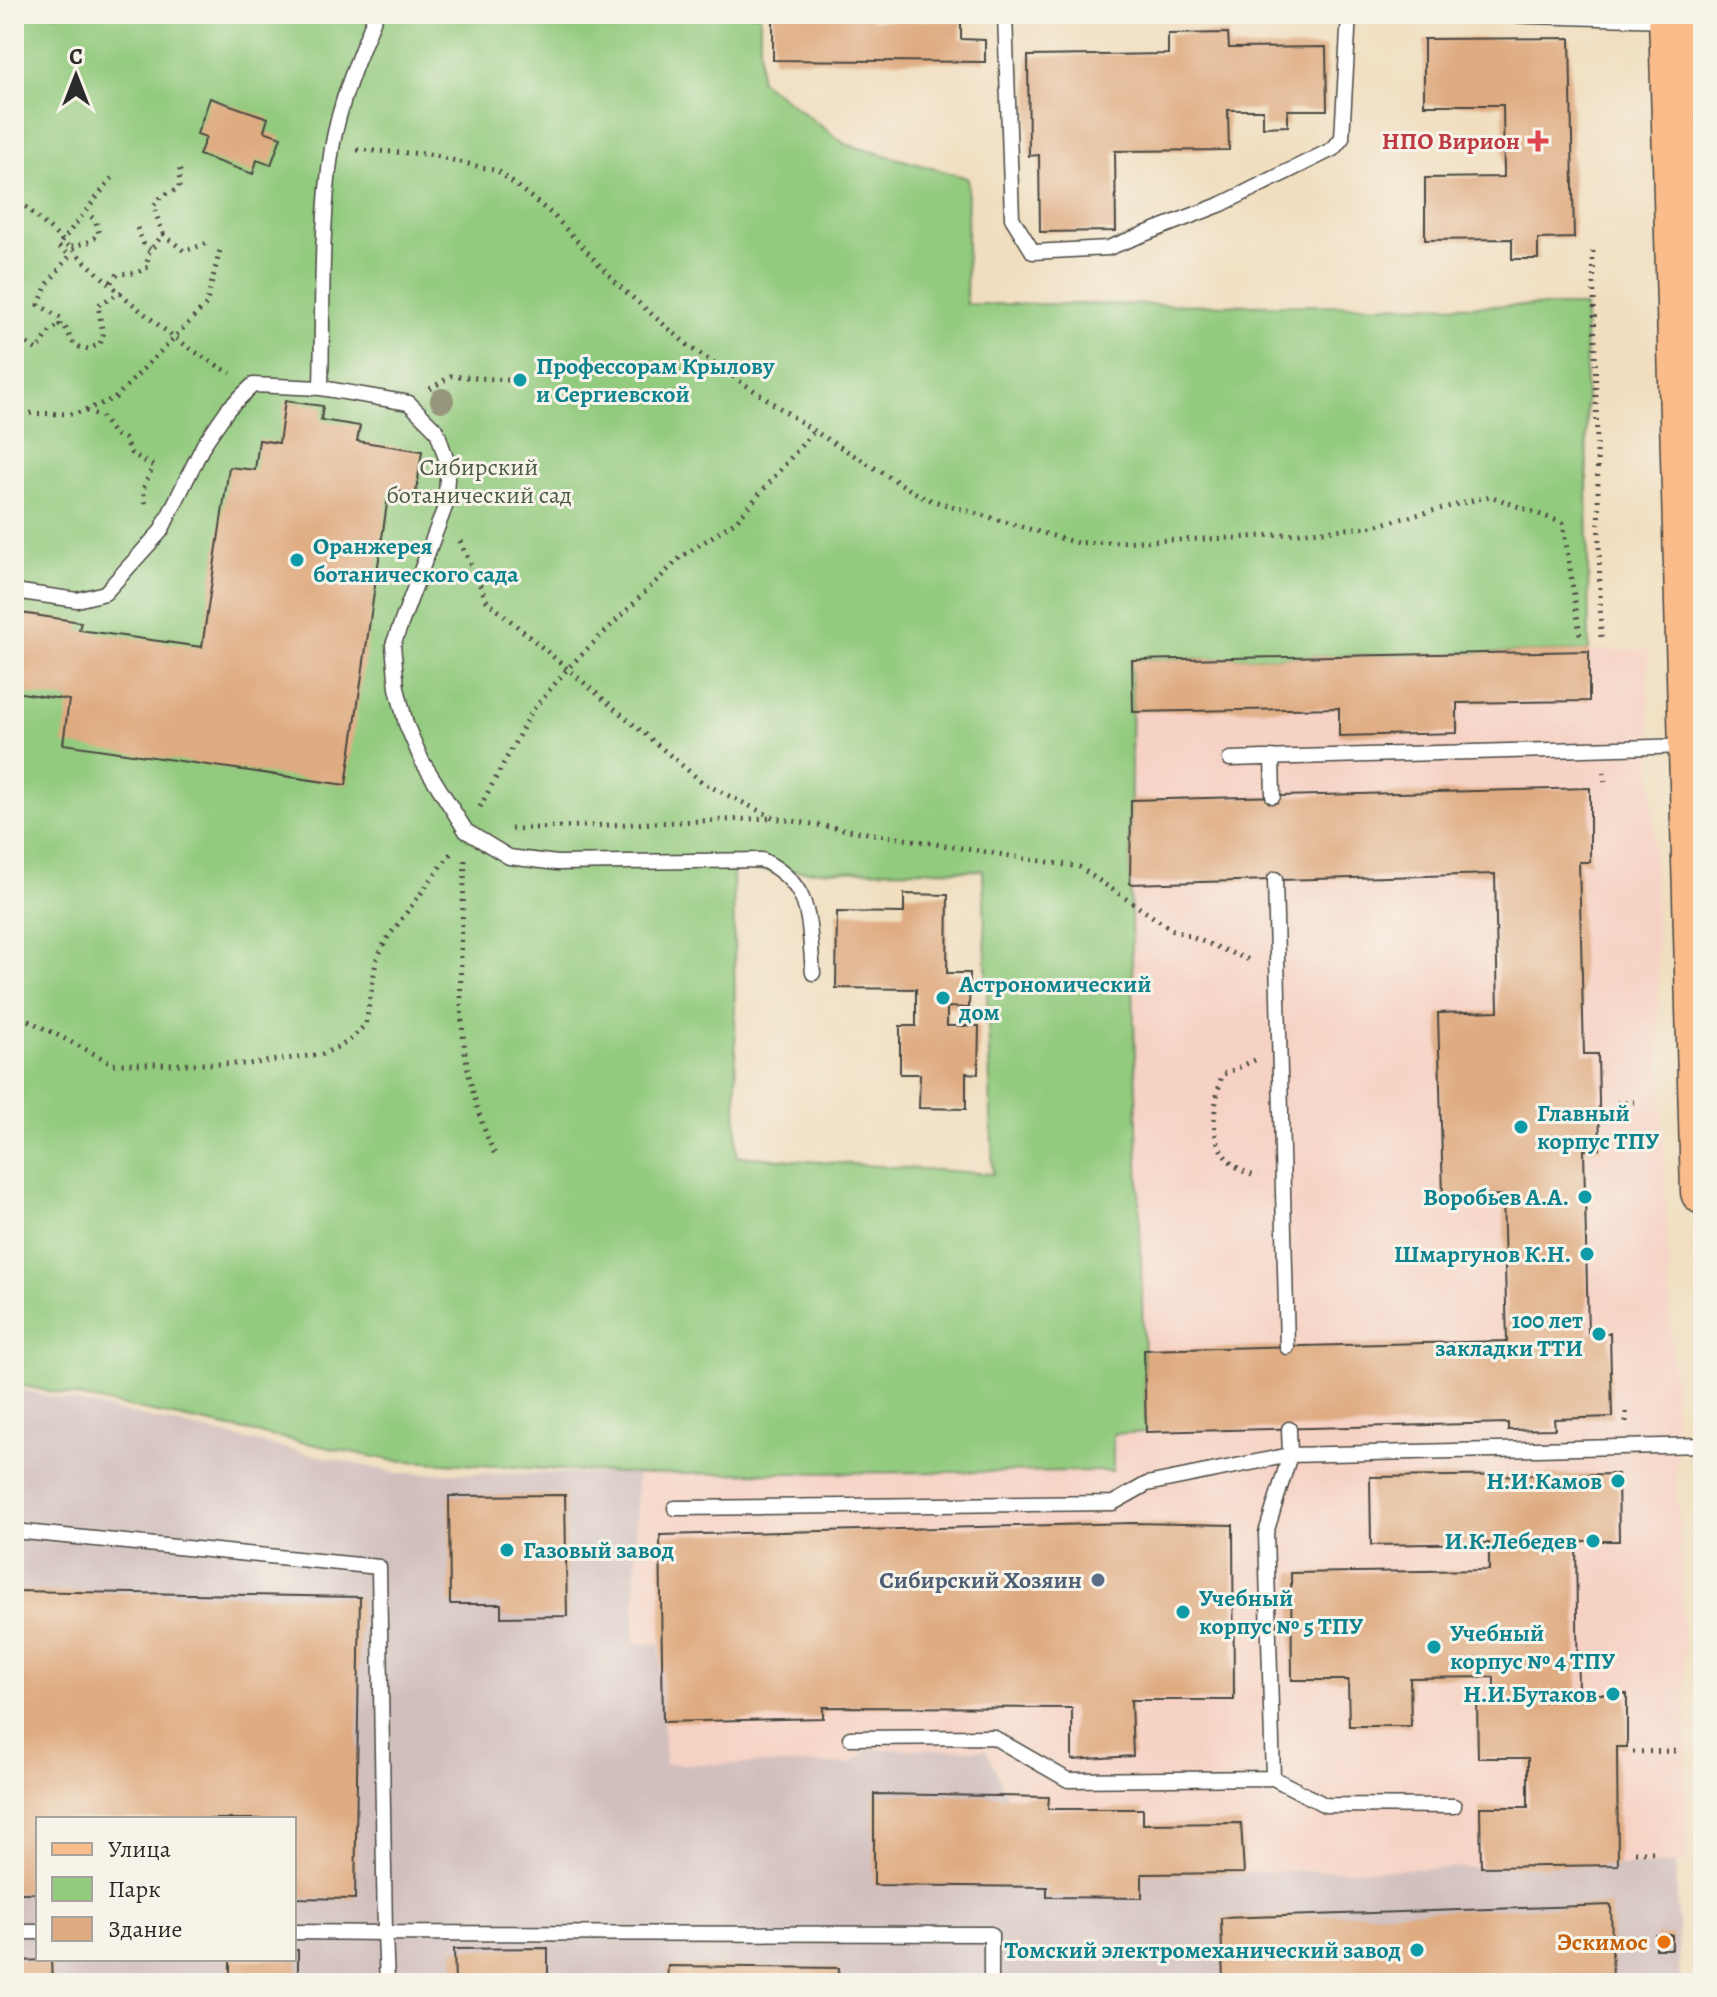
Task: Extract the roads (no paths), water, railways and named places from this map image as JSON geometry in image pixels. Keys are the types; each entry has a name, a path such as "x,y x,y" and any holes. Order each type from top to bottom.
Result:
{"main road":[{"path":"1671,17 1688,746 1703,1192"}],"lane":[{"path":"321,388 326,213 332,148 345,91 376,14"},
{"path":"1005,14 1012,218 1033,252 1108,248 1222,204 1333,149 1342,138 1349,14"},
{"path":"1464,14 1558,20 1671,17"},
{"path":"14,591 77,600 105,593 161,531 204,444 228,409 253,385 321,388 409,403 437,431 448,465 445,507 432,546 409,595 393,645 397,688 406,724 422,761 466,831 509,857 557,863 762,860 784,870 805,898 813,973"},
{"path":"1230,759 1688,746"},
{"path":"1272,757 1273,796"},
{"path":"1275,879 1287,1347"},
{"path":"1273,1778 1266,1533 1290,1455 1289,1429"},
{"path":"675,1508 1113,1503 1147,1484 1290,1455 1703,1445"},
{"path":"14,1531 379,1567 387,1983"},
{"path":"850,1738 993,1737 1068,1780 1273,1778 1325,1805 1454,1806"},
{"path":"14,1932 36,1932"},
{"path":"296,1932 991,1934 991,1983"}],"place":[{"name":"НПО Вирион","path":"1538,141"},
{"name":"Профессорам Крылову и Сергиевской","path":"520,380"},
{"name":"Оранжерея ботанического сада","path":"297,560"},
{"name":"Астрономический дом","path":"943,998"},
{"name":"Главный корпус ТПУ","path":"1521,1127"},
{"name":"Воробьев А.А.","path":"1585,1197"},
{"name":"Шмаргунов К.Н.","path":"1587,1254"},
{"name":"100 лет закладки ТТИ","path":"1599,1334"},
{"name":"Н.И.Камов","path":"1618,1481"},
{"name":"И.К.Лебедев","path":"1593,1541"},
{"name":"Газовый завод","path":"507,1550"},
{"name":"Сибирский Хозяин","path":"1098,1580"},
{"name":"Учебный корпус № 5 ТПУ","path":"1183,1612"},
{"name":"Учебный корпус № 4 ТПУ","path":"1434,1647"},
{"name":"Н.И.Бутаков","path":"1613,1694"},
{"name":"Эскимос","path":"1664,1942"},
{"name":"Томский электромеханический завод","path":"1417,1950"}],"park label":[{"name":"Сибирский ботанический сад","path":"479,481"}]}
